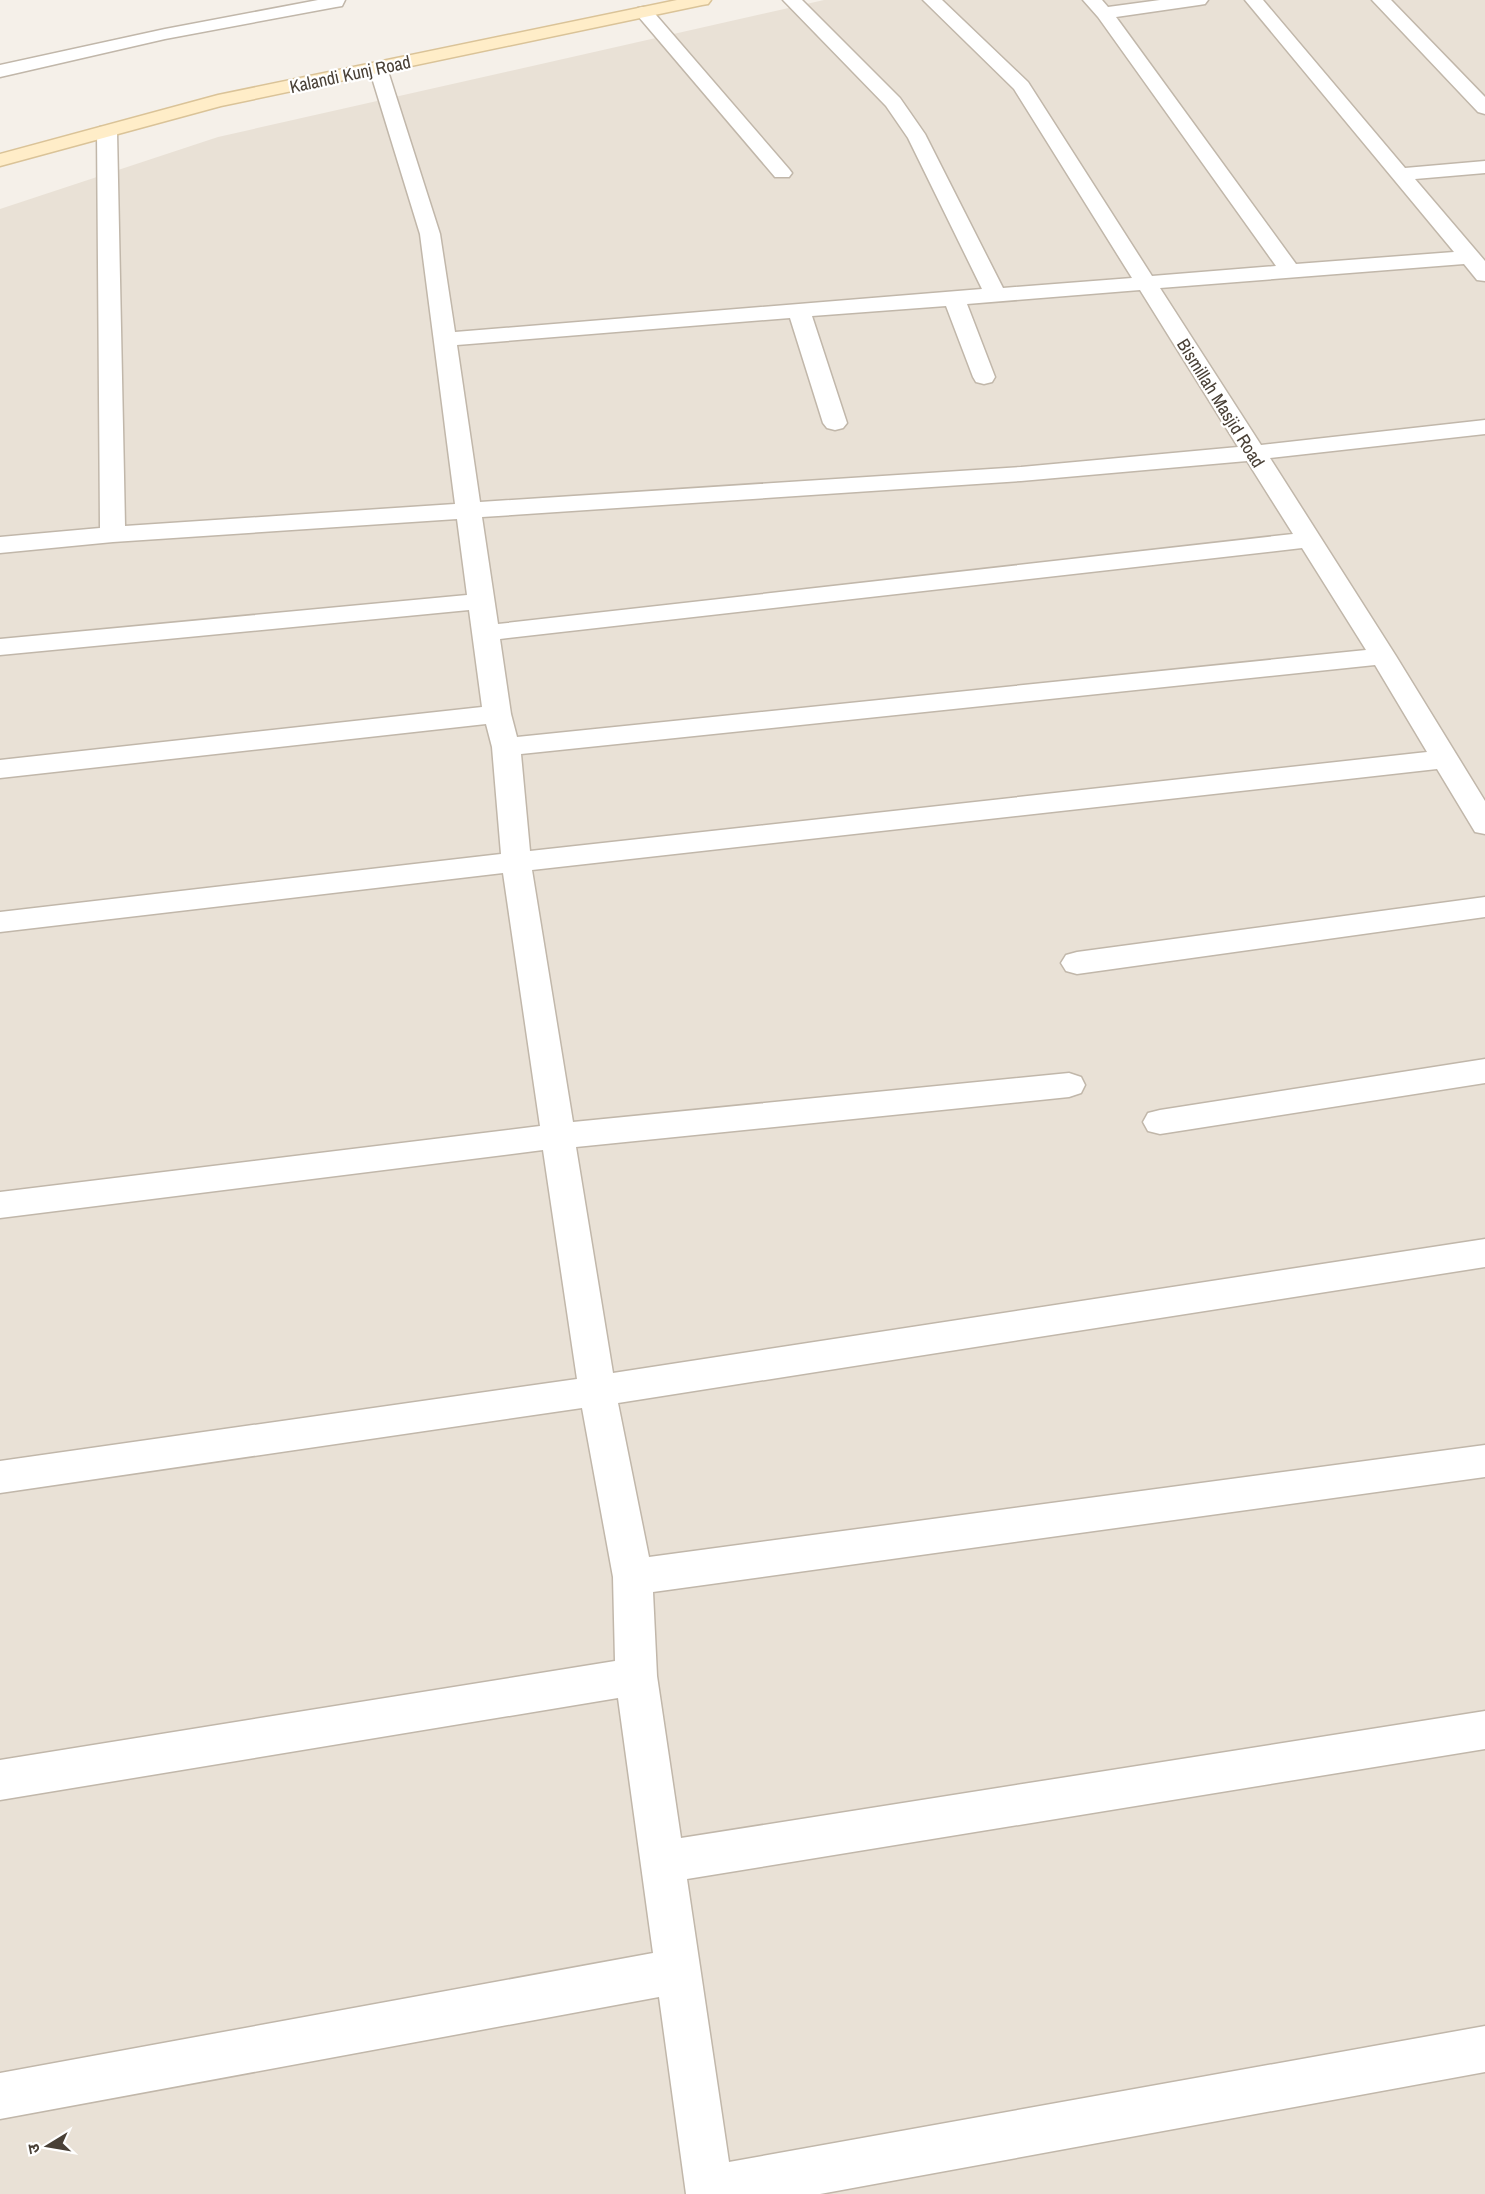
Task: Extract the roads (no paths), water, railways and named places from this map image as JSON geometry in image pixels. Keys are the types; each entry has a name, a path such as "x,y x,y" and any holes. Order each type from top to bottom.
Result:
{"street":[{"path":"0,71 165,34 336,2 336,0"},
{"name":"Kalandi Kunj Road","path":"0,160 218,101 702,0"},
{"path":"792,0 893,102 918,138 996,295"},
{"name":"Bismillah Masjid Road","path":"932,0 1021,86 1307,540 1383,656 1485,825"},
{"path":"1098,6 1199,0"},
{"path":"1254,0 1485,275"},
{"path":"1381,0 1485,108"},
{"path":"1098,6 1291,272"},
{"path":"645,12 782,173"},
{"path":"378,68 430,234 497,714 506,747 516,862 597,1391 633,1577 636,1676 710,2192 1485,2049"},
{"path":"107,131 113,534"},
{"path":"1400,174 1485,167"},
{"path":"445,339 1470,257"},
{"path":"954,299 984,377"},
{"path":"798,311 836,423"},
{"path":"0,545 113,534 1021,474 1253,453 1485,426"},
{"path":"0,647 485,617 1307,540"},
{"path":"506,747 1383,656"},
{"path":"0,769 497,714"},
{"path":"0,922 1444,759"},
{"path":"1077,963 1485,907"},
{"path":"1160,1122 1485,1071"},
{"path":"0,1205 558,1136 1069,1085"},
{"path":"0,1477 597,1391 1485,1253"},
{"path":"633,1577 1485,1461"},
{"path":"0,1780 636,1676"},
{"path":"663,1862 1485,1730"},
{"path":"0,2096 678,1971"}]}
